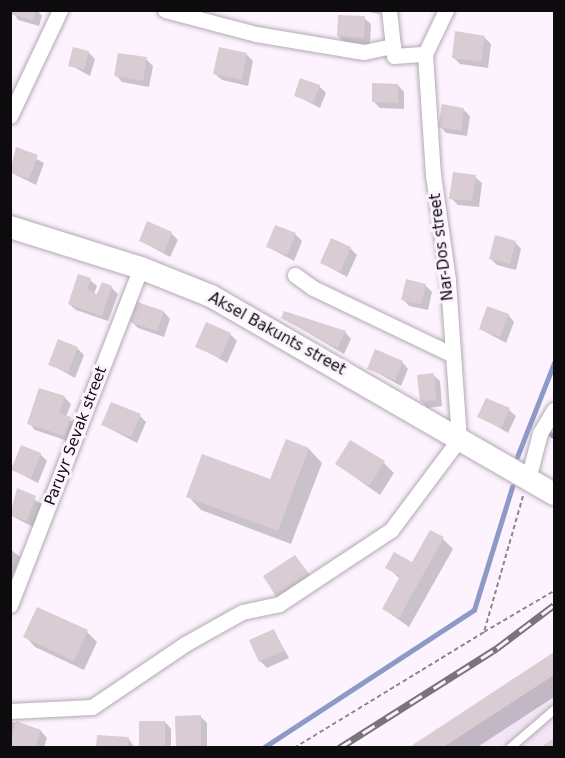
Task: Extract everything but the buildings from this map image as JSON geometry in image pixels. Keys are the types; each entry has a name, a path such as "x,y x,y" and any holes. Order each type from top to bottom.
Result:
{"main road":[{"name":"Aksel Bakunts street","path":"10,228 141,268 212,296 555,494"}],"street":[{"path":"10,116 60,10"},
{"path":"165,10 256,34 364,52 393,46"},
{"path":"389,10 394,56 424,54 446,10"},
{"name":"Nar-Dos street","path":"424,54 433,175 448,280 451,354 459,439"},
{"name":"Paruyr Sevak street","path":"10,605 141,268"},
{"path":"295,275 451,354"},
{"path":"528,479 540,433 555,410"},
{"path":"10,711 92,707 185,644 242,612 279,604 391,530 459,439"}],"lane":[{"path":"510,747 555,710"}],"path":[{"path":"484,632 528,479"},
{"path":"294,747 555,591"}],"shaded area":[{"path":"554,668 554,747 436,747"}],"waterway":[{"path":"517,457 554,363"},
{"path":"549,433 554,436"},
{"path":"263,748 474,610 512,487"}],"railway":[{"path":"339,748 497,648 554,605"}]}
